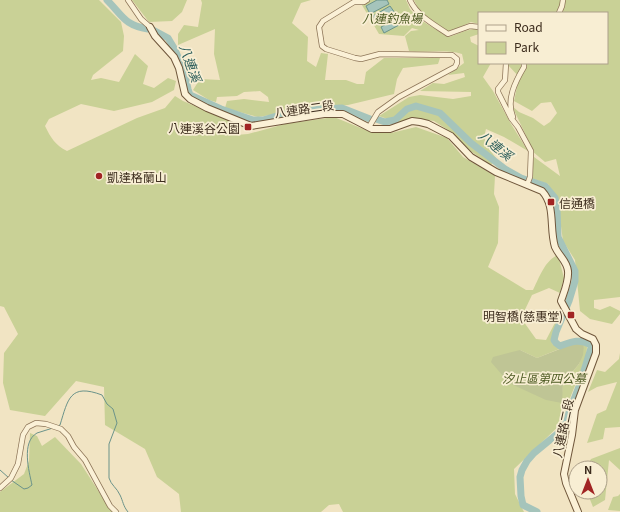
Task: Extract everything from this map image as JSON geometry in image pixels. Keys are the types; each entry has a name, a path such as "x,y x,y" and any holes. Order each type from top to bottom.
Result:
{"street":[{"name":"八連路二段","path":"128,0 141,19 150,27 155,36 174,57 179,68 185,94 197,103 251,126 324,114 343,114 372,129 390,129 412,121 428,124 451,136 471,158 496,172 542,191 550,203 553,238 556,248 564,259 568,270 568,279 561,301 576,329 582,334 593,339 596,345 596,353 575,410 572,435 564,474 566,483 578,512"},
{"path":"367,0 364,2 354,2 323,21 319,27 322,46 326,50 355,58 380,54 452,55 456,58 457,63 455,66 399,97 378,112 368,127"},
{"path":"410,0 413,7 419,13 448,34 470,26 478,27"},
{"path":"559,12 563,0"},
{"path":"506,64 505,80 498,89 498,92 511,118 531,151 530,177 527,184"},
{"path":"516,126 510,104 514,88 524,64"},
{"path":"0,488 10,479 18,464 23,435 28,427 36,424 53,426 59,428 68,436 74,447 85,460 110,506 116,512"}],"green space":[{"path":"0,0 99,0 121,22 124,36 123,51 93,75 91,80 101,78 119,82 135,54 148,66 143,84 154,88 168,78 176,81 174,90 152,102 114,111 81,104 49,119 45,126 56,144 67,151 137,118 165,108 175,96 183,101 233,122 231,127 236,135 248,134 285,124 334,117 368,131 391,133 416,127 447,138 463,157 495,176 494,194 499,207 498,243 488,267 526,290 533,290 546,265 553,257 558,255 564,278 560,293 549,288 532,295 521,318 536,339 546,340 558,317 559,318 552,340 553,345 580,340 584,341 587,347 586,358 566,408 563,422 514,469 515,494 524,512 343,512 339,504 329,505 321,512 181,512 179,494 157,477 145,449 105,425 104,387 76,381 45,416 10,410 3,383 4,353 18,334 4,307 0,306","holes":["579,341 584,344 579,364 563,383 561,403 520,350 537,358"]},
{"path":"132,0 187,0 182,12 172,21 149,22"},
{"path":"201,0 311,0 301,3 292,23 308,37 307,61 316,67 321,53 328,54 325,80 346,80 357,84 364,84 366,72 384,58 440,58 438,64 403,68 397,79 394,94 348,105 319,107 258,117 225,108 227,101 244,99 269,102 268,97 260,91 244,92 237,96 217,97 216,102 209,100 193,90 200,79 220,80 214,54 215,29 178,45 178,34 184,25 198,27 202,3"},
{"name":"八連釣魚場","path":"359,0 406,0 410,9 419,19 448,37 467,30 478,29 478,34 470,37 471,42 478,46 478,64 490,64 483,77 493,91 528,151 504,137 486,129 485,141 488,148 496,158 491,165 466,148 454,134 434,121 410,118 399,123 379,116 409,97 420,95 453,99 471,96 471,92 420,91 433,83 444,84 465,77 464,73 448,75 464,63 462,54 449,52 409,51 405,36 411,31 419,30 412,28 404,36 379,34"},
{"path":"414,0 620,0 620,297 594,300 594,308 600,310 610,306 620,311 620,314 612,324 590,319 580,311 575,260 563,241 558,204 548,184 531,178 534,157 560,176 556,159 545,162 532,151 512,106 519,112 533,118 544,126 550,122 557,113 551,102 541,103 532,111 514,101 520,78 508,65 608,64 608,12 478,12 478,24 471,22 449,32 420,12"},
{"name":"汐止區第四公墓","path":"580,341 584,344 583,355 579,364 563,383 562,403 546,400 509,383 491,362 493,357 520,350 537,358"},
{"path":"620,353 620,427 605,428 603,439 587,443 597,414 606,410 617,382 597,387 588,392 597,370 605,372 619,359"},
{"path":"30,433 37,436 42,446 55,437 81,464 112,512 0,512 0,492 24,474 29,461"},
{"path":"620,448 620,470 609,460 608,470 608,460 591,459"},
{"path":"620,494 620,511 608,510 613,497"},
{"path":"590,500 605,500 593,507"}],"water":[{"path":"377,0 387,0 389,4 370,14 366,6"},
{"path":"390,6 395,13 377,24 373,16"},
{"path":"396,19 399,25 384,33 381,27"}],"waterway":[{"name":"八連溪","path":"107,0 124,19 134,25 148,29"},
{"name":"八連溪","path":"153,30 168,38 174,48 184,70 190,95 221,109 253,120 263,120 280,115 319,109 342,108 370,119"},
{"name":"八連溪","path":"376,119 385,122 395,120 407,109 416,106 440,113 471,143 505,169 521,178 545,186 555,198 558,237 575,271 575,281 554,340 560,346 579,341 591,345 591,348 580,384 562,430 534,453 522,470 520,477 523,505 537,512"},
{"path":"58,426 60,425 68,401 77,392 83,391 102,395 107,404 113,409 117,423 109,444 109,478 119,493 128,512"},
{"path":"11,480 24,489 32,485 27,457 29,443 32,437 37,433 53,428"},
{"path":"0,470 9,478"}],"place":[{"name":"八連溪谷公園","path":"248,127"},
{"name":"凱達格蘭山","path":"99,176"},
{"name":"信通橋","path":"551,202"},
{"name":"明智橋(慈惠堂)","path":"571,315"}]}
